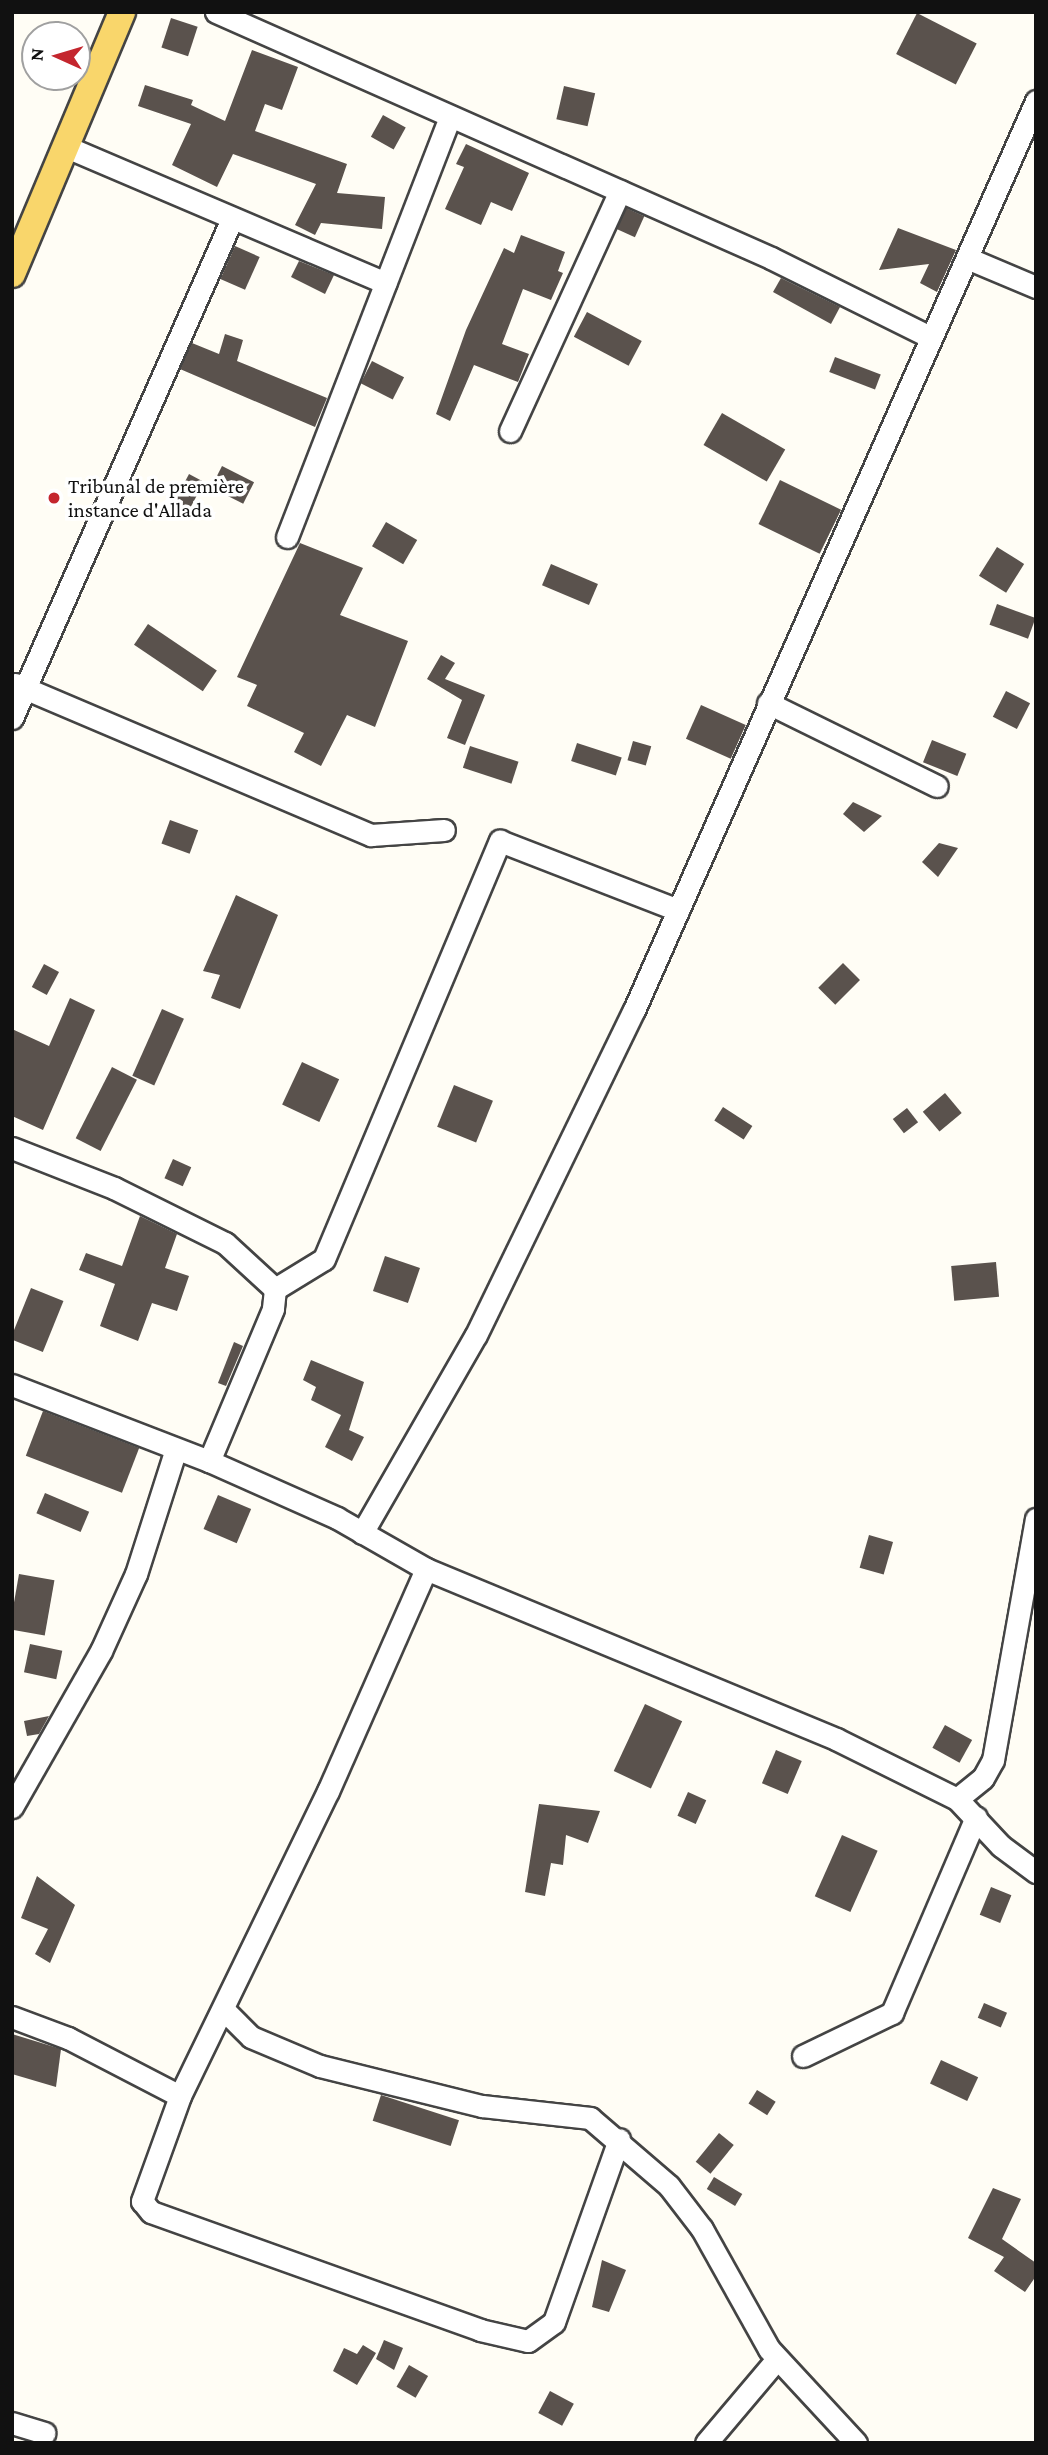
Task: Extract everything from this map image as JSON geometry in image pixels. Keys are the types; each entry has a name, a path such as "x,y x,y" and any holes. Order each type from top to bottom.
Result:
{"main road":[{"path":"12,274 69,148 122,12"}],"street":[{"path":"216,12 620,191 928,336"},
{"path":"362,1533 476,1335 678,910 928,336 967,258 1036,100"},
{"path":"287,537 450,116"},
{"path":"69,148 231,221 385,283"},
{"path":"510,431 620,191"},
{"path":"12,718 19,686 231,221"},
{"path":"967,258 1036,287"},
{"path":"19,686 371,835 444,830"},
{"path":"768,703 937,786"},
{"path":"275,1289 324,1259 500,841 678,910"},
{"path":"12,1147 114,1188 225,1243 275,1289"},
{"path":"209,1461 273,1309 275,1289"},
{"path":"12,1385 209,1461 362,1533 426,1569 836,1739 957,1799 976,1816 1001,1846 1036,1872"},
{"path":"12,1807 101,1651 136,1574 176,1449"},
{"path":"957,1799 984,1778 993,1760 1036,1520"},
{"path":"426,1569 224,2010 180,2096 142,2191 142,2201 151,2213 480,2330 527,2341 554,2322 619,2139"},
{"path":"803,2056 892,2013 976,1816"},
{"path":"224,2010 251,2038 280,2053 482,2106 576,2113 619,2139 669,2186 702,2229 777,2359 856,2443"},
{"path":"12,2017 68,2038 180,2096"},
{"path":"706,2443 777,2359"},
{"path":"12,2423 44,2433"}],"building":[{"path":"917,13 977,43 956,84 896,54"},
{"path":"171,18 198,27 188,56 161,47"},
{"path":"252,50 298,67 282,110 265,104 255,131 347,164 337,193 385,197 382,229 321,223 315,235 295,225 316,184 233,154 217,187 172,165 191,124 138,106 145,85 193,100 191,105 225,121"},
{"path":"564,86 595,93 588,126 556,119"},
{"path":"383,115 406,128 394,149 371,137"},
{"path":"466,144 529,173 512,211 491,202 481,225 445,209 464,167 456,164"},
{"path":"626,208 644,216 635,237 617,229"},
{"path":"898,228 956,250 937,292 920,283 929,264 879,270"},
{"path":"521,235 565,252 558,271 563,273 551,300 523,289 502,344 529,354 518,382 474,365 450,421 436,414 466,330 504,248 514,253"},
{"path":"235,246 260,257 245,290 220,279"},
{"path":"299,261 334,275 325,294 291,277"},
{"path":"781,278 840,307 831,324 773,292"},
{"path":"587,312 642,341 629,366 574,337"},
{"path":"225,334 243,340 237,361 327,398 315,427 180,369 192,343 219,354"},
{"path":"835,357 881,375 875,389 829,372"},
{"path":"372,361 404,377 393,400 361,383"},
{"path":"722,413 785,450 767,482 704,445"},
{"path":"222,466 254,482 243,504 211,487"},
{"path":"189,474 204,482 187,515 172,507"},
{"path":"780,480 841,510 820,554 759,524"},
{"path":"386,522 417,540 403,564 372,546"},
{"path":"300,543 363,568 340,615 408,641 375,727 347,715 321,766 294,752 304,733 247,706 257,685 237,677"},
{"path":"997,547 1024,564 1006,593 979,576"},
{"path":"551,564 598,584 589,605 542,585"},
{"path":"997,604 1036,618 1028,639 989,625"},
{"path":"148,624 217,670 203,691 134,645"},
{"path":"441,655 455,663 445,679 485,695 465,745 447,738 462,700 427,679"},
{"path":"1006,691 1030,703 1017,729 993,717"},
{"path":"701,705 746,725 731,759 686,739"},
{"path":"932,740 966,754 957,776 923,762"},
{"path":"633,741 651,746 646,765 627,760"},
{"path":"577,743 622,758 616,776 571,761"},
{"path":"470,746 519,762 511,784 463,768"},
{"path":"853,802 882,816 864,832 843,814"},
{"path":"170,820 198,830 190,854 161,843"},
{"path":"939,843 958,848 938,877 922,862"},
{"path":"236,895 278,915 240,1009 211,998 220,975 203,971"},
{"path":"843,963 860,980 835,1005 818,988"},
{"path":"44,964 59,972 47,995 32,987"},
{"path":"70,998 95,1010 43,1130 12,1116 12,1029 49,1046"},
{"path":"162,1009 184,1019 154,1085 132,1076"},
{"path":"302,1062 339,1079 319,1122 282,1105"},
{"path":"112,1067 137,1080 101,1151 76,1138"},
{"path":"454,1085 493,1101 476,1142 437,1127"},
{"path":"945,1093 962,1113 939,1132 923,1112"},
{"path":"723,1107 752,1126 744,1139 714,1120"},
{"path":"907,1108 918,1122 904,1133 893,1119"},
{"path":"173,1159 191,1167 183,1186 164,1178"},
{"path":"140,1216 177,1234 165,1268 189,1276 177,1311 152,1303 138,1341 100,1326 115,1284 79,1270 86,1253 122,1266"},
{"path":"385,1256 420,1268 408,1303 373,1291"},
{"path":"996,1262 999,1297 954,1301 951,1266"},
{"path":"31,1288 63,1301 43,1352 12,1340"},
{"path":"234,1342 243,1346 226,1386 218,1383"},
{"path":"311,1360 364,1382 349,1430 364,1437 352,1461 325,1447 341,1415 311,1400 316,1387 303,1380"},
{"path":"43,1411 139,1448 122,1493 26,1456"},
{"path":"45,1493 89,1512 81,1532 36,1513"},
{"path":"218,1495 251,1509 237,1543 204,1529"},
{"path":"869,1535 893,1542 884,1575 860,1568"},
{"path":"19,1574 54,1580 45,1635 12,1630"},
{"path":"30,1644 62,1651 56,1679 24,1672"},
{"path":"645,1704 682,1721 651,1788 614,1771"},
{"path":"49,1716 39,1734 27,1736 24,1721"},
{"path":"945,1725 972,1740 960,1763 932,1748"},
{"path":"776,1750 802,1761 788,1794 762,1783"},
{"path":"688,1792 706,1800 696,1824 677,1816"},
{"path":"539,1804 600,1811 588,1843 566,1835 563,1865 551,1863 545,1896 525,1892"},
{"path":"842,1835 878,1851 850,1912 815,1896"},
{"path":"37,1876 75,1905 50,1963 35,1954 48,1929 21,1918"},
{"path":"991,1887 1011,1895 1000,1923 980,1915"},
{"path":"984,2003 1007,2013 1001,2027 978,2018"},
{"path":"12,2034 61,2049 56,2087 12,2074"},
{"path":"941,2060 978,2077 967,2101 930,2084"},
{"path":"757,2090 776,2102 767,2115 749,2104"},
{"path":"381,2095 459,2120 451,2146 373,2121"},
{"path":"719,2133 734,2145 710,2174 696,2162"},
{"path":"714,2177 742,2194 735,2206 707,2189"},
{"path":"993,2188 1021,2199 1002,2239 1036,2263 1036,2276 1025,2292 994,2271 1004,2257 968,2238"},
{"path":"602,2260 626,2270 609,2312 592,2307"},
{"path":"384,2340 403,2348 394,2370 376,2359"},
{"path":"363,2345 376,2353 357,2385 333,2371 344,2348 357,2354"},
{"path":"409,2365 428,2376 416,2398 396,2387"},
{"path":"550,2391 574,2404 562,2426 538,2413"}],"place":[{"name":"Tribunal de première instance d'Allada","path":"54,498"}]}
